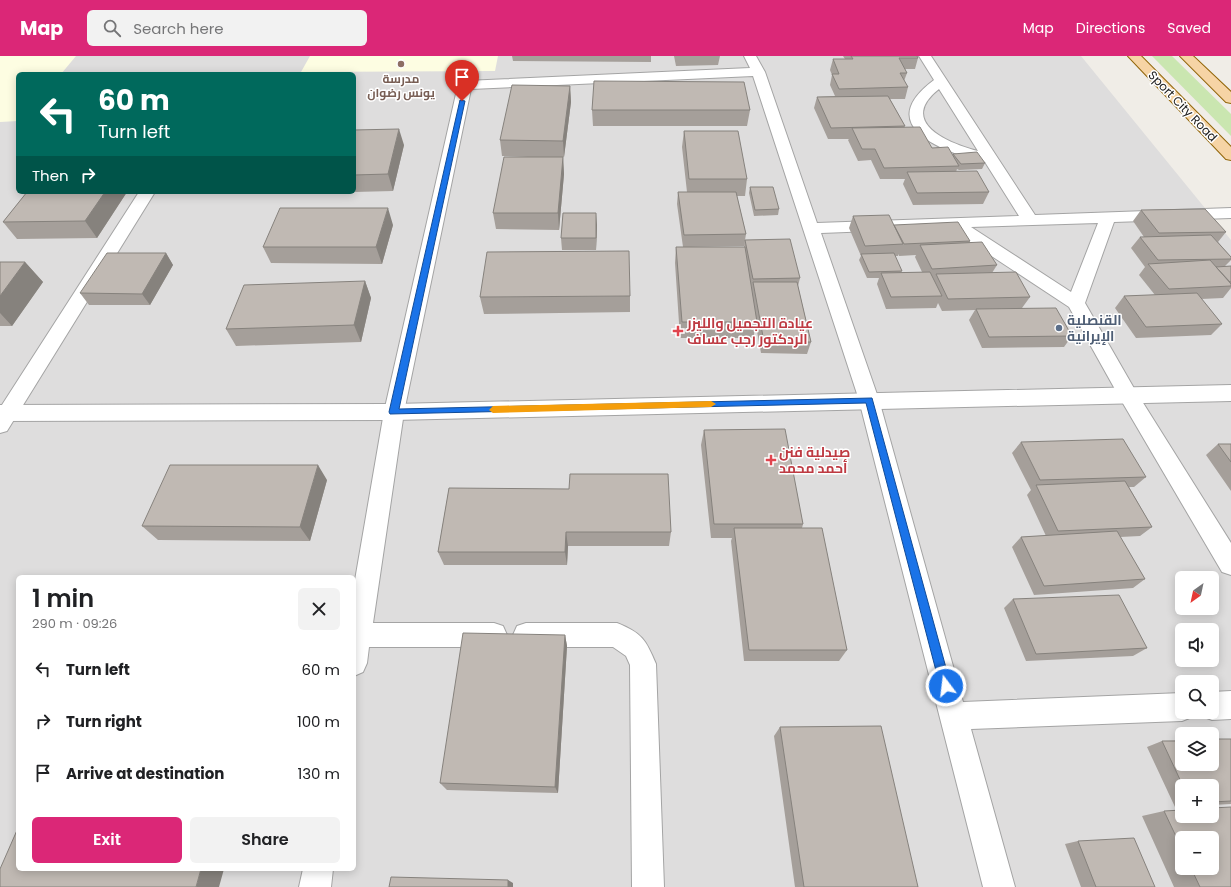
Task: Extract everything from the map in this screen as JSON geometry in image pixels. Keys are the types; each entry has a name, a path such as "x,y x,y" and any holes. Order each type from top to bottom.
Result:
{"main road":[{"name":"Sport City Road","path":"1134,56 1231,156"},
{"path":"1186,56 1231,99"}],"street":[{"path":"925,56 1029,219"},
{"path":"356,652 394,412 465,85 754,64 870,400 1000,887"},
{"path":"941,81 920,99 916,108 916,117 924,131 953,149 991,159"},
{"path":"3,417 146,194"},
{"path":"811,228 1029,219 1231,213"},
{"path":"1076,303 1108,217"},
{"path":"951,222 1076,303 1128,395 1231,564"},
{"path":"3,417 394,412 1231,393"},
{"path":"359,635 617,635 635,647 643,664 648,887"},
{"path":"1219,706 1231,705"},
{"path":"954,716 1175,707"},
{"path":"315,887 318,871"}],"shaded area":[{"path":"0,56 1081,56 1231,240 1231,887 0,887"},
{"path":"0,56 76,56 63,72 16,72 16,121 0,122"},
{"name":"مدرسة يونس رضوان","path":"310,56 498,56 495,71 301,72"}],"green space":[{"path":"1152,56 1172,56 1231,114 1231,136"}],"building":[{"path":"851,56 917,56 918,58 899,58 907,73 900,73 908,87 839,89 832,74 839,74 833,59 853,59"},
{"path":"594,81 744,82 750,110 592,110"},
{"path":"512,85 570,86 563,141 500,140"},
{"path":"888,96 905,126 831,128 817,97"},
{"path":"920,127 932,148 948,147 959,166 884,168 875,149 862,149 852,128"},
{"path":"399,129 388,174 356,175 356,130"},
{"path":"684,131 738,131 747,179 689,179"},
{"path":"977,152 985,163 961,164 953,154"},
{"path":"504,157 563,157 558,213 493,213"},
{"path":"977,171 989,192 917,193 907,172"},
{"path":"750,187 773,187 779,209 755,210"},
{"path":"678,192 736,192 746,234 684,235"},
{"path":"25,194 104,194 85,221 3,222"},
{"path":"280,208 388,208 376,247 263,247"},
{"path":"1205,209 1226,232 1159,233 1141,210"},
{"path":"563,213 596,213 596,238 561,238"},
{"path":"889,215 903,244 865,246 853,216"},
{"path":"958,222 970,241 904,244 894,225"},
{"path":"1211,235 1231,257 1231,259 1158,260 1140,237"},
{"path":"790,239 800,278 753,279 745,240"},
{"path":"982,242 997,265 932,269 920,245"},
{"path":"676,247 745,247 757,322 682,322"},
{"path":"629,251 630,296 480,297 487,252"},
{"path":"107,253 166,253 142,294 80,293"},
{"path":"894,253 902,271 869,272 861,254"},
{"path":"1210,260 1231,284 1231,286 1169,289 1148,264"},
{"path":"0,262 25,262 0,296"},
{"path":"1231,266 1231,282 1230,282 1216,267"},
{"path":"930,272 942,296 891,297 881,273"},
{"path":"1016,272 1030,297 948,299 936,274"},
{"path":"365,281 354,325 226,329 244,285"},
{"path":"753,282 797,282 811,342 764,342"},
{"path":"1197,293 1222,324 1146,327 1124,296"},
{"path":"1056,308 1072,336 989,337 976,309"},
{"path":"785,429 803,524 714,524 704,430"},
{"path":"1123,439 1146,477 1040,480 1021,442"},
{"path":"1218,444 1231,444 1231,462"},
{"path":"170,465 318,465 300,527 142,526"},
{"path":"570,474 668,474 671,532 566,532 565,552 438,552 449,488 569,489"},
{"path":"1125,481 1152,527 1058,531 1036,485"},
{"path":"734,528 822,528 847,650 749,650"},
{"path":"1117,531 1145,579 1044,586 1021,537"},
{"path":"1119,595 1147,648 1036,654 1013,599"},
{"path":"463,633 565,635 555,787 440,783"},
{"path":"881,726 918,887 804,887 780,727"},
{"path":"1219,739 1231,739 1231,801 1219,802 1219,779 1180,779 1176,771 1219,771"},
{"path":"1162,741 1175,741 1175,769"},
{"path":"1231,807 1231,887 1200,887 1194,875 1219,875 1219,831 1175,831 1175,834 1164,811 1175,810 1175,823 1219,823 1219,808"},
{"path":"16,833 16,871 200,871 196,887 0,887 0,869"},
{"path":"1134,838 1155,887 1096,887 1078,841"},
{"path":"391,877 508,880 508,887 389,887"}],"slow traffic":[{"path":"493,410 711,404"}],"place":[{"name":"مدرسة يونس رضوان","path":"401,64"},
{"name":"القنصلية الإيرانية","path":"1059,328"},
{"name":"عيادة التجميل والليزر الردكتور رجب عساف","path":"678,331"},
{"name":"صيدلية فنن أحمد محمد","path":"771,460"}],"route":[{"path":"462,101 394,412 870,400 946,686"}]}
